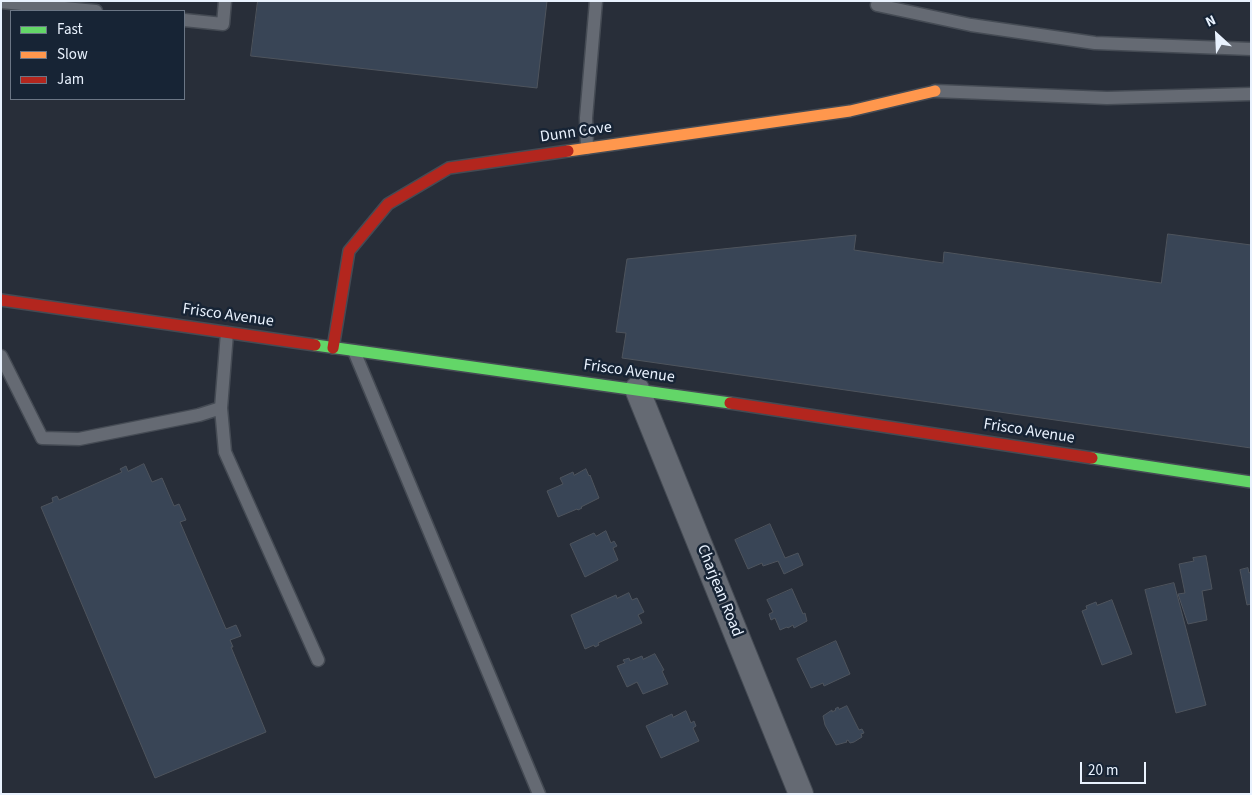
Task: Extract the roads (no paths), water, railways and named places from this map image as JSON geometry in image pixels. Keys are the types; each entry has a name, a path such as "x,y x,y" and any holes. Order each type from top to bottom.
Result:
{"street":[{"name":"Dunn Cove","path":"332,348 348,251 388,204 449,168 850,111 935,91"},
{"name":"Frisco Avenue","path":"1,300 353,351 638,389 1251,482"},
{"name":"Charjean Road","path":"638,389 801,794"}],"lane":[{"path":"185,20 223,24 225,1"},
{"path":"587,148 586,118 596,1"},
{"path":"1,2 85,10"},
{"path":"877,3 971,25 1095,43 1251,49"},
{"path":"935,91 1107,98 1251,94"},
{"path":"227,333 221,408 225,452 318,660"},
{"path":"353,351 539,794"},
{"path":"1,356 42,438 79,439 199,415 221,408"}]}
